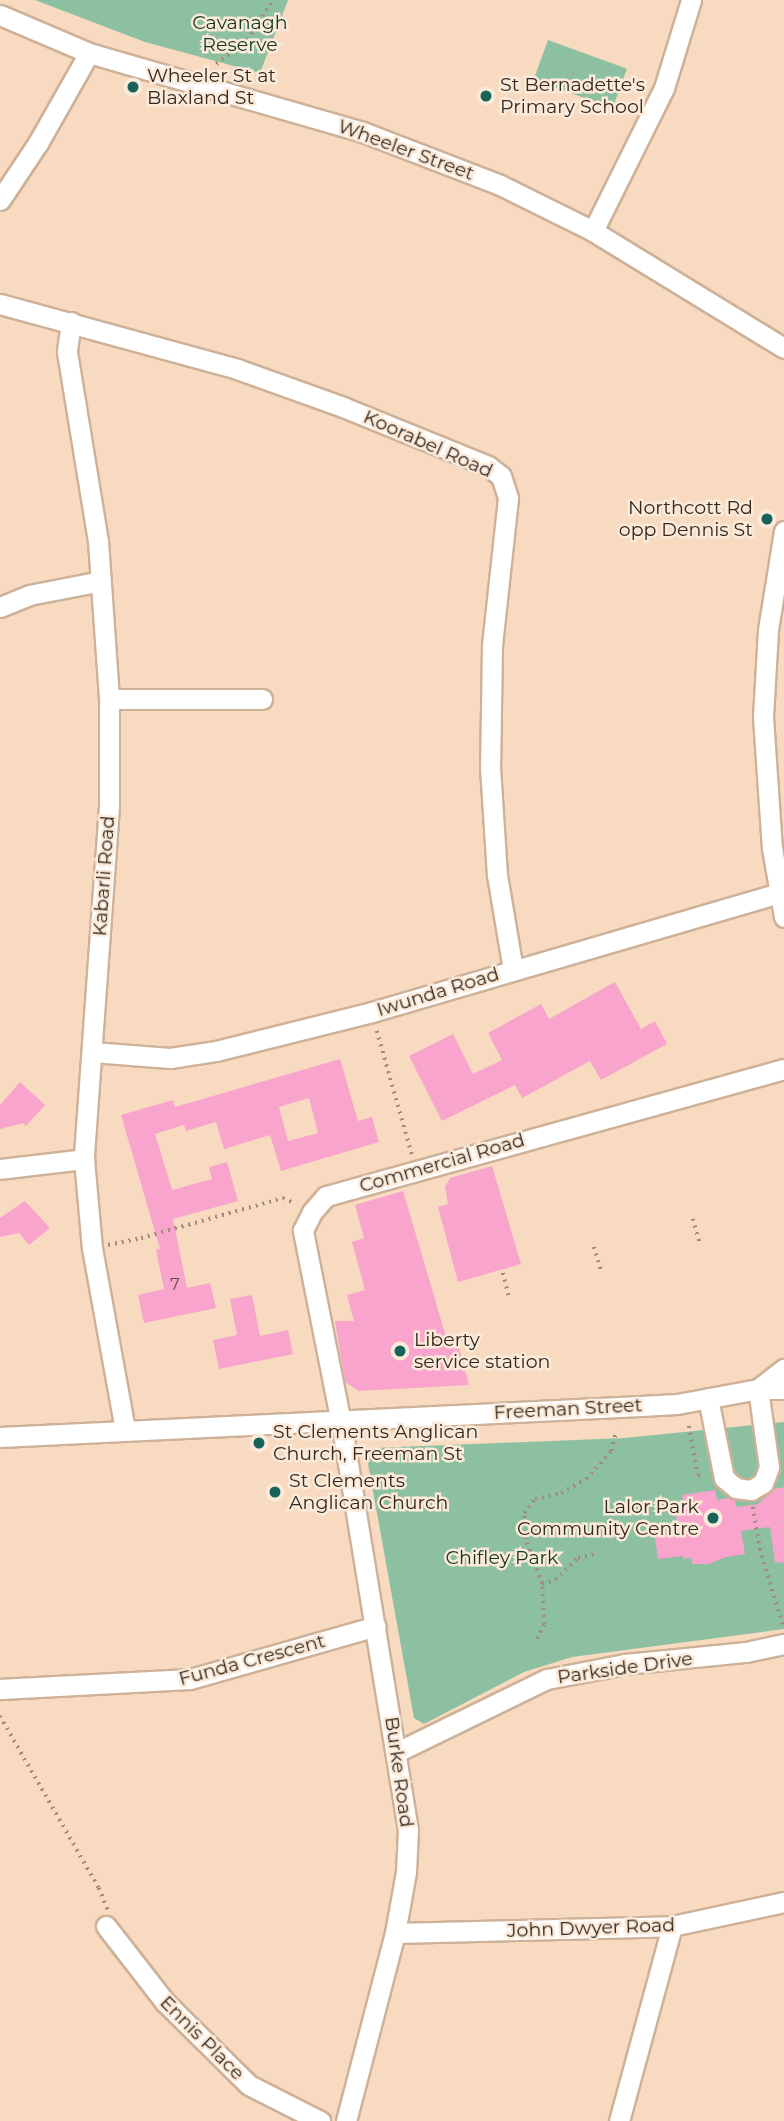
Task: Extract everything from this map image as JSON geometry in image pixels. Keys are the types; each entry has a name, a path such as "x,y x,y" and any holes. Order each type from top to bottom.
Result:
{"street":[{"path":"593,231 664,88 691,0"},
{"name":"Wheeler Street","path":"0,15 89,53 363,132 500,185 593,231 784,348"},
{"path":"0,200 38,143 89,53"},
{"name":"Koorabel Road","path":"0,304 237,369 342,407 488,466 500,476 507,490 508,506 492,645 490,767 498,874 513,970"},
{"name":"Kabarli Road","path":"71,322 67,352 87,467 101,581 109,699 109,806 84,1159 92,1248 125,1430"},
{"path":"784,531 764,730 769,809 784,917"},
{"path":"0,607 29,595 101,581"},
{"path":"109,699 262,699"},
{"name":"Iwunda Road","path":"92,1052 170,1058 193,1054 372,1012 780,893"},
{"name":"Commercial Road","path":"312,1212 326,1196 784,1069"},
{"path":"0,1169 84,1159"},
{"path":"312,1212 303,1230 340,1420"},
{"name":"Freeman Street","path":"758,1388 784,1369"},
{"path":"708,1398 724,1478 736,1489 751,1490 763,1483 769,1467 758,1388"},
{"name":"Freeman Street","path":"0,1437 575,1410 708,1398 758,1388 784,1389"},
{"name":"Burke Road","path":"340,1420 408,1830 406,1872 395,1933 346,2121"},
{"name":"Funda Crescent","path":"0,1689 190,1679 376,1626"},
{"name":"Parkside Drive","path":"397,1752 547,1679 625,1664 746,1652 784,1644"},
{"name":"John Dwyer Road","path":"395,1933 672,1926 784,1902"},
{"name":"Ennis Place","path":"106,1926 164,2002 248,2085 320,2121"},
{"path":"619,2121 672,1926"}],"path":[{"path":"216,64 247,40 274,0"},
{"path":"372,1012 417,1171"},
{"path":"92,1248 141,1238 283,1198 312,1212"},
{"path":"693,1219 699,1243"},
{"path":"594,1247 601,1270"},
{"path":"503,1273 509,1297"},
{"path":"689,1426 698,1475"},
{"path":"537,1639 545,1618 542,1584 525,1539 524,1513 535,1499 561,1493 586,1479 611,1451 616,1431"},
{"path":"751,1490 760,1549 784,1627"},
{"path":"542,1584 555,1580 573,1561 594,1554"},
{"path":"0,1716 99,1888"}],"green space":[{"name":"Cavanagh Reserve","path":"35,0 288,0 260,73 145,42"},
{"path":"548,40 627,69 613,108 534,79"},
{"name":"Chifley Park","path":"784,1422 784,1629 572,1657 524,1672 424,1724 414,1718 367,1458 374,1448 625,1438"}],"building":[{"path":"615,982 641,1029 655,1021 667,1044 601,1080 590,1061 522,1098 515,1085 442,1121 409,1056 453,1034 473,1074 502,1060 488,1033 541,1004 549,1019"},
{"path":"340,1059 358,1121 372,1117 379,1142 281,1171 270,1135 224,1149 216,1122 186,1131 184,1125 155,1134 172,1190 212,1179 209,1167 227,1162 238,1201 173,1219 187,1288 210,1283 216,1308 144,1323 138,1295 164,1289 156,1250 160,1249 121,1115 173,1100 175,1107","holes":["309,1098 318,1133 288,1141 279,1107"]},
{"path":"20,1082 45,1105 26,1126 23,1123 0,1129 0,1105"},
{"path":"492,1166 521,1264 458,1282 438,1207 448,1204 445,1187 450,1178"},
{"path":"403,1191 447,1340 456,1337 469,1385 359,1391 345,1382 335,1321 354,1321 347,1295 365,1290 352,1242 364,1238 355,1205"},
{"path":"25,1201 50,1228 29,1245 19,1233 0,1237 0,1218"},
{"path":"252,1295 260,1336 288,1330 293,1354 219,1369 213,1340 237,1335 230,1299"},
{"name":"Lalor Park Community Centre","path":"784,1487 784,1562 775,1563 770,1527 741,1531 745,1554 726,1557 709,1564 692,1564 691,1558 683,1559 683,1556 658,1559 654,1532 678,1528 674,1503 683,1501 682,1495 715,1490 717,1500 735,1500 736,1507 758,1504 774,1489"}],"place":[{"name":"Wheeler St at Blaxland St","path":"133,87"},
{"name":"St Bernadette's Primary School","path":"486,96"},
{"name":"Northcott Rd opp Dennis St","path":"767,519"},
{"name":"Liberty service station","path":"400,1351"},
{"name":"St Clements Anglican Church, Freeman St","path":"259,1443"},
{"name":"St Clements Anglican Church","path":"275,1492"},
{"name":"Lalor Park Community Centre","path":"713,1518"}]}
